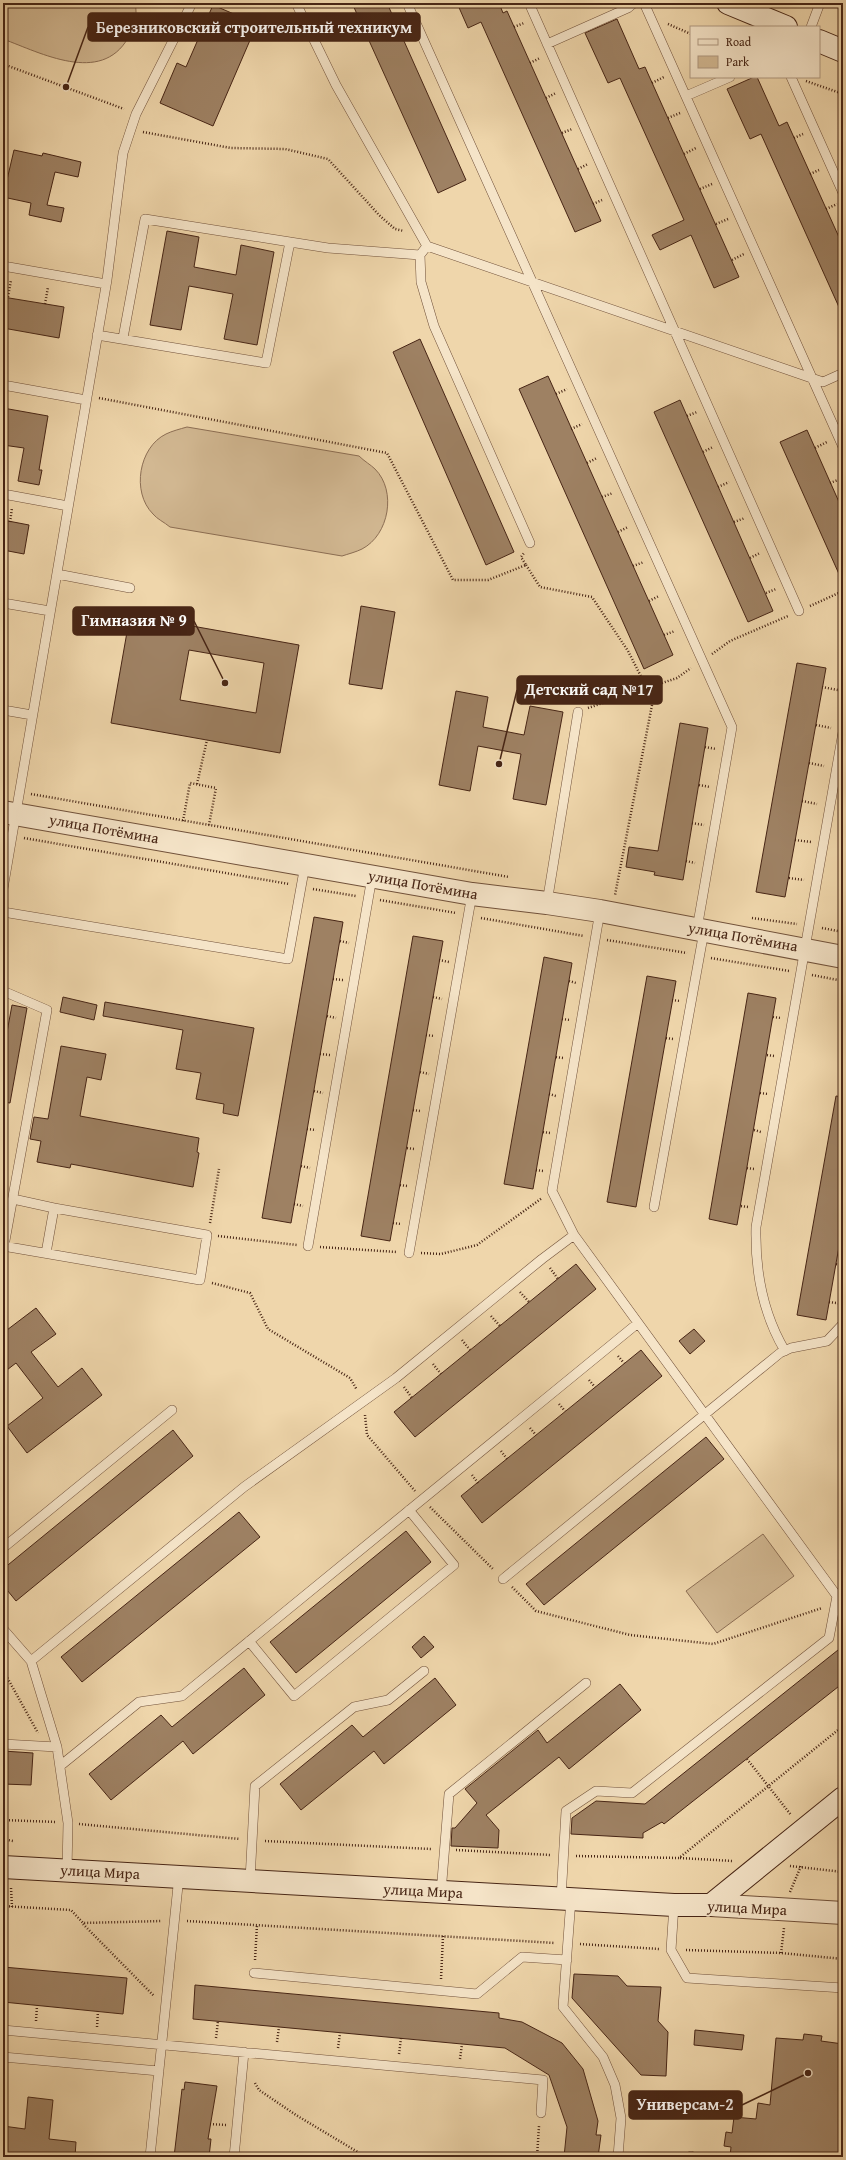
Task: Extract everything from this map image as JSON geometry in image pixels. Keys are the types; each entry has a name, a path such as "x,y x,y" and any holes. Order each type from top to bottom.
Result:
{"street":[{"path":"728,3 784,26"},
{"path":"820,41 843,51"},
{"name":"улица Потёмина","path":"9,813 472,894 547,902 608,901 701,930 843,957"},
{"path":"711,1905 843,1798"},
{"name":"улица Мира","path":"3,1867 250,1880 441,1893 674,1905 711,1905 843,1914"}],"lane":[{"path":"3,889 12,836 9,813 20,792 98,335 106,284 122,153 136,114 192,3"},
{"path":"296,3 336,85 427,246 812,379 823,382 843,373"},
{"path":"407,3 732,727 698,956 654,1207"},
{"path":"529,3 799,611"},
{"path":"547,44 628,8 634,3"},
{"path":"644,3 843,447"},
{"path":"811,26 820,3"},
{"path":"686,96 728,78"},
{"path":"792,78 843,193"},
{"path":"123,338 145,218 328,248 420,255"},
{"path":"98,335 266,363 290,242"},
{"path":"427,246 420,255 421,282 434,326 530,543"},
{"path":"3,266 106,284"},
{"path":"3,385 87,398"},
{"path":"3,494 68,506"},
{"path":"56,574 130,588"},
{"path":"3,603 50,611"},
{"path":"3,710 32,716"},
{"path":"547,902 578,712"},
{"path":"784,1351 772,1329 762,1292 755,1249 756,1227 843,732"},
{"path":"3,912 288,959 305,865"},
{"path":"308,1246 372,877"},
{"path":"409,1252 472,894"},
{"path":"608,901 595,937 552,1190 574,1235 838,1599 829,1638 632,1793 596,1791 566,1811 566,1899 568,1943 563,2007 603,2057 615,2086 621,2118 618,2157"},
{"path":"3,991 47,1010 4,1246 200,1280 208,1235 54,1208 13,1199"},
{"path":"46,1253 54,1208"},
{"path":"31,1662 244,1487 396,1378 542,1258 574,1235"},
{"path":"60,1766 139,1702 182,1696 638,1323"},
{"path":"503,1579 784,1351 827,1342 843,1324"},
{"path":"3,1548 172,1410"},
{"path":"249,1641 294,1696 331,1666 454,1565 409,1510"},
{"path":"3,1629 31,1662 57,1747 68,1823 67,1870"},
{"path":"250,1880 255,1786 354,1707 388,1700 424,1671"},
{"path":"441,1893 449,1794 586,1683"},
{"path":"3,1744 57,1747"},
{"path":"150,2157 179,1876"},
{"path":"674,1905 672,1950 687,1978 843,1988"},
{"path":"254,1973 477,1994 522,1957 567,1960"},
{"path":"3,2030 543,2080 540,2113"},
{"path":"234,2157 244,2052"},
{"path":"3,2057 159,2071"}],"path":[{"path":"3,64 136,114"},
{"path":"803,79 843,94"},
{"path":"130,130 231,148 285,149 328,159 379,215 395,229 422,236"},
{"path":"826,209 843,202"},
{"path":"8,298 13,267"},
{"path":"45,304 50,274"},
{"path":"87,398 387,453 453,580 488,580 526,565"},
{"path":"830,483 843,478"},
{"path":"530,543 521,557 540,587 592,598 628,651 653,700 608,901 623,898"},
{"path":"578,712 677,678 730,641 843,592"},
{"path":"822,687 843,691"},
{"path":"197,784 207,740"},
{"path":"183,821 190,783 197,784 216,788 209,825"},
{"path":"20,792 511,878"},
{"path":"12,836 843,981"},
{"path":"747,918 843,932"},
{"path":"219,1169 208,1235 308,1246 441,1254 477,1245 552,1190"},
{"path":"836,1264 843,1265"},
{"path":"200,1280 250,1293 268,1329 350,1378 363,1401 367,1435 422,1499 536,1610 630,1635 713,1644 838,1599"},
{"path":"829,1302 843,1304"},
{"path":"3,1670 45,1747"},
{"path":"747,1759 791,1815"},
{"path":"3,1840 13,1841"},
{"path":"11,1888 12,1907"},
{"path":"3,1906 71,1910 165,2008"},
{"path":"83,1923 135,1923 175,1920 672,1950 781,1953 843,1959"},
{"path":"254,1973 257,1925"},
{"path":"440,1990 443,1936"},
{"path":"242,2067 259,2090 296,2115 366,2157"},
{"path":"537,2157 540,2113"}],"green space":[{"path":"3,3 135,3 136,17 134,26 128,38 116,52 102,60 87,63 52,57 3,39"},
{"path":"187,427 359,456 375,469 382,478 386,489 388,500 387,512 379,534 362,549 342,556 170,527 155,516 146,505 140,482 141,471 144,459 149,449 157,440 168,433"},
{"path":"763,1534 794,1576 717,1633 686,1591"}],"building":[{"path":"352,3 387,3 466,180 438,193"},
{"path":"457,3 499,3 503,13 507,11 601,221 575,232 481,22 468,28"},
{"path":"213,5 257,24 213,126 160,103 177,63 186,67"},
{"path":"617,19 639,69 645,67 739,277 714,288 691,235 660,250 652,235 684,220 620,78 608,83 585,33"},
{"path":"752,78 757,78 779,126 787,122 843,246 843,316 761,134 750,139 727,89"},
{"path":"14,150 42,156 43,153 81,162 78,177 55,172 47,205 64,208 61,222 29,215 31,203 3,197"},
{"path":"167,231 199,237 194,267 236,275 241,245 274,252 257,345 224,339 233,294 189,286 181,330 150,325"},
{"path":"3,297 64,307 59,338 3,328"},
{"path":"420,339 514,552 486,565 393,352"},
{"path":"548,376 673,655 644,669 519,389"},
{"path":"680,400 773,611 748,622 654,412"},
{"path":"3,408 48,416 39,470 42,470 39,485 18,481 24,448 3,445"},
{"path":"807,430 843,511 843,583 780,442"},
{"path":"3,520 29,525 24,554 3,550"},
{"path":"361,606 395,612 382,689 349,684"},
{"path":"130,615 299,645 280,753 111,723","holes":["189,650 264,663 256,713 180,700"]},
{"path":"797,663 826,668 785,897 756,892"},
{"path":"456,691 488,697 483,727 524,735 530,706 563,712 546,805 513,799 521,754 478,746 470,791 439,785"},
{"path":"680,723 708,728 683,880 654,875 655,872 626,867 629,847 658,851"},
{"path":"314,917 343,922 291,1223 262,1218"},
{"path":"413,936 443,941 390,1241 361,1236"},
{"path":"544,957 572,963 533,1189 504,1184"},
{"path":"647,976 676,981 636,1207 607,1202"},
{"path":"748,993 776,998 737,1225 709,1219"},
{"path":"63,997 97,1005 94,1020 60,1012"},
{"path":"105,1002 254,1028 238,1116 223,1113 224,1104 196,1099 201,1073 176,1069 183,1030 103,1016"},
{"path":"12,1005 27,1008 10,1103 3,1102 3,1054"},
{"path":"61,1046 106,1054 101,1080 87,1077 80,1116 199,1138 197,1152 199,1153 193,1187 71,1164 70,1168 37,1162 41,1141 30,1139 34,1117 48,1119"},
{"path":"836,1096 843,1097 843,1224 826,1320 797,1315"},
{"path":"576,1264 596,1289 415,1437 394,1412"},
{"path":"36,1308 56,1334 31,1352 58,1387 82,1368 102,1395 27,1453 7,1426 43,1398 16,1363 3,1373 3,1333"},
{"path":"694,1329 705,1341 690,1354 679,1341"},
{"path":"641,1350 662,1376 482,1523 461,1496"},
{"path":"173,1430 193,1456 16,1601 3,1585 3,1569"},
{"path":"706,1437 724,1459 544,1605 526,1584"},
{"path":"239,1512 260,1537 82,1682 61,1657"},
{"path":"406,1531 431,1562 296,1673 270,1642"},
{"path":"424,1636 434,1647 421,1658 412,1647"},
{"path":"843,1646 843,1683 664,1824 662,1822 643,1833 643,1838 571,1834 572,1818 596,1801 645,1804"},
{"path":"244,1668 265,1695 193,1754 183,1741 111,1800 89,1774 161,1715 172,1727"},
{"path":"435,1678 456,1705 384,1764 374,1751 301,1810 280,1784 352,1725 363,1737"},
{"path":"620,1684 641,1710 569,1769 559,1757 486,1815 499,1830 498,1848 451,1846 452,1828 455,1828 477,1803 465,1789 538,1730 547,1743"},
{"path":"3,1751 33,1753 31,1785 3,1784"},
{"path":"3,1967 127,1978 123,2014 3,2002"},
{"path":"574,1974 618,1976 627,1986 661,1987 658,2021 668,2032 666,2076 641,2075 572,1998"},
{"path":"195,1985 499,2013 499,2018 522,2022 562,2043 583,2069 598,2121 596,2135 601,2135 598,2157 564,2157 567,2127 549,2075 505,2048 193,2019"},
{"path":"695,2030 744,2035 742,2050 694,2045"},
{"path":"804,2034 822,2036 821,2041 843,2044 843,2157 730,2157 731,2147 724,2146 726,2132 732,2133 734,2117 756,2119 758,2103 770,2105 776,2038 803,2040"},
{"path":"185,2082 217,2086 208,2139 211,2139 209,2157 174,2157 182,2089 184,2090"},
{"path":"28,2097 53,2100 49,2139 76,2142 75,2157 3,2157 3,2126 25,2129"}],"place":[{"name":"Березниковский строительный техникум","path":"66,87"},
{"name":"Гимназия № 9","path":"225,683"},
{"name":"Детский сад №17","path":"499,764"},
{"name":"Универсам-2","path":"808,2073"}]}
